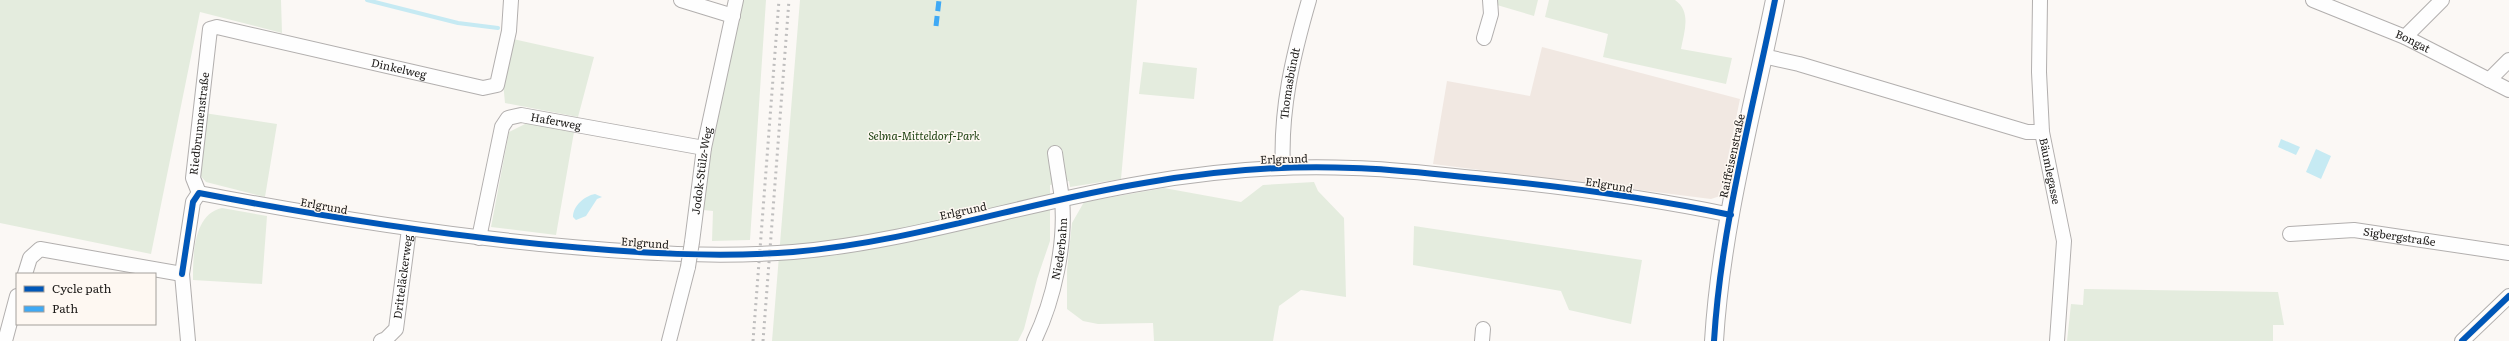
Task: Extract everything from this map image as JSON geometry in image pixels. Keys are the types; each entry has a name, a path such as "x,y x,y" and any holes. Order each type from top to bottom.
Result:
{"street":[{"name":"Dinkelweg","path":"217,27 483,88 497,85 509,31 511,0"},
{"path":"681,0 733,16"},
{"name":"Jodok-Stülz-Weg","path":"669,341 688,267 704,148 736,0"},
{"name":"Thomasbündt","path":"1283,168 1282,132 1290,73 1309,0"},
{"path":"1484,38 1491,14 1490,0"},
{"name":"Raiffeisenstraße","path":"1714,341 1720,281 1730,215 1775,0"},
{"name":"Bäumlegasse","path":"2040,0 2039,72 2042,132 2064,241 2057,341"},
{"name":"Bongat","path":"2313,0 2406,37 2509,90"},
{"path":"2406,37 2442,0"},
{"name":"Riedbrunnenstraße","path":"199,193 192,178 208,35 210,29 217,27"},
{"path":"1763,56 1799,64 2027,132 2042,132"},
{"path":"2489,80 2509,60"},
{"name":"Haferweg","path":"479,238 502,127 508,118 521,115 704,148"},
{"name":"Niederbahn","path":"1034,341 1054,288 1060,248 1062,200 1055,153"},
{"name":"Erlgrund","path":"199,193 319,216 409,229 479,238 661,255 792,252 866,243 1062,200 1163,180 1283,168 1354,168 1521,183 1572,189 1730,215"},
{"path":"188,341 182,274 193,202 199,193"},
{"name":"Dritteläckerweg","path":"381,341 386,339 396,329 409,229"},
{"name":"Sigbergstraße","path":"2290,234 2354,230 2509,253"},
{"path":"25,273 30,258 40,249 182,274"},
{"path":"2462,341 2509,296"},
{"path":"5,341 16,300"}],"shaded area":[{"path":"1542,47 1740,99 1720,196 1711,199 1433,164 1447,81 1530,96"}],"green space":[{"path":"0,0 281,0 282,33 200,12 151,254 0,223"},
{"path":"742,0 766,0 750,240 712,241 713,211 703,210 708,168"},
{"name":"Selma-Mitteldorf-Park","path":"800,0 1137,0 1121,179 1070,187 1069,181 1050,185 1050,241 1037,279 1024,329 1018,341 772,341"},
{"path":"1495,0 1538,0 1534,16 1497,5"},
{"path":"1549,0 1675,0 1684,10 1686,23 1681,49 1732,58 1726,84 1603,57 1608,34 1545,17"},
{"path":"513,39 594,57 578,117 505,103 503,82"},
{"path":"1143,62 1197,68 1194,99 1139,94"},
{"path":"204,113 277,124 265,197 206,182 198,173"},
{"path":"527,123 574,132 556,235 491,227 509,132"},
{"path":"1314,182 1318,191 1344,218 1346,297 1301,290 1279,306 1273,341 1154,341 1153,323 1098,324 1083,321 1067,309 1067,270 1072,223 1084,202 1164,188 1241,202 1263,185"},
{"path":"222,208 267,216 262,284 193,280 193,259 200,227 205,218 212,212"},
{"path":"1414,226 1642,260 1631,324 1569,310 1561,291 1413,265"},
{"path":"2084,289 2278,292 2284,325 2273,325 2273,341 2067,341 2071,304 2083,305"}],"water":[{"path":"2281,139 2300,147 2296,155 2278,147"},
{"path":"2316,149 2331,156 2321,179 2306,172"},
{"path":"595,194 602,197 597,199 586,216 576,220 573,217 573,213 577,205 583,199"}],"waterway":[{"path":"367,0 458,23 498,28"}],"railway":[{"path":"753,341 779,0"},
{"path":"763,341 789,0"}],"marked path":[{"path":"936,26 939,0"}],"cycle path":[{"path":"1714,341 1723,255 1730,212 1775,0"},
{"path":"182,274 193,202 199,193 334,217 515,242 648,253 706,255 764,254 837,247 926,231 1057,200 1144,183 1196,175 1274,168 1327,167 1419,172 1578,189 1639,198 1731,215"},
{"path":"2462,341 2509,296"}]}
